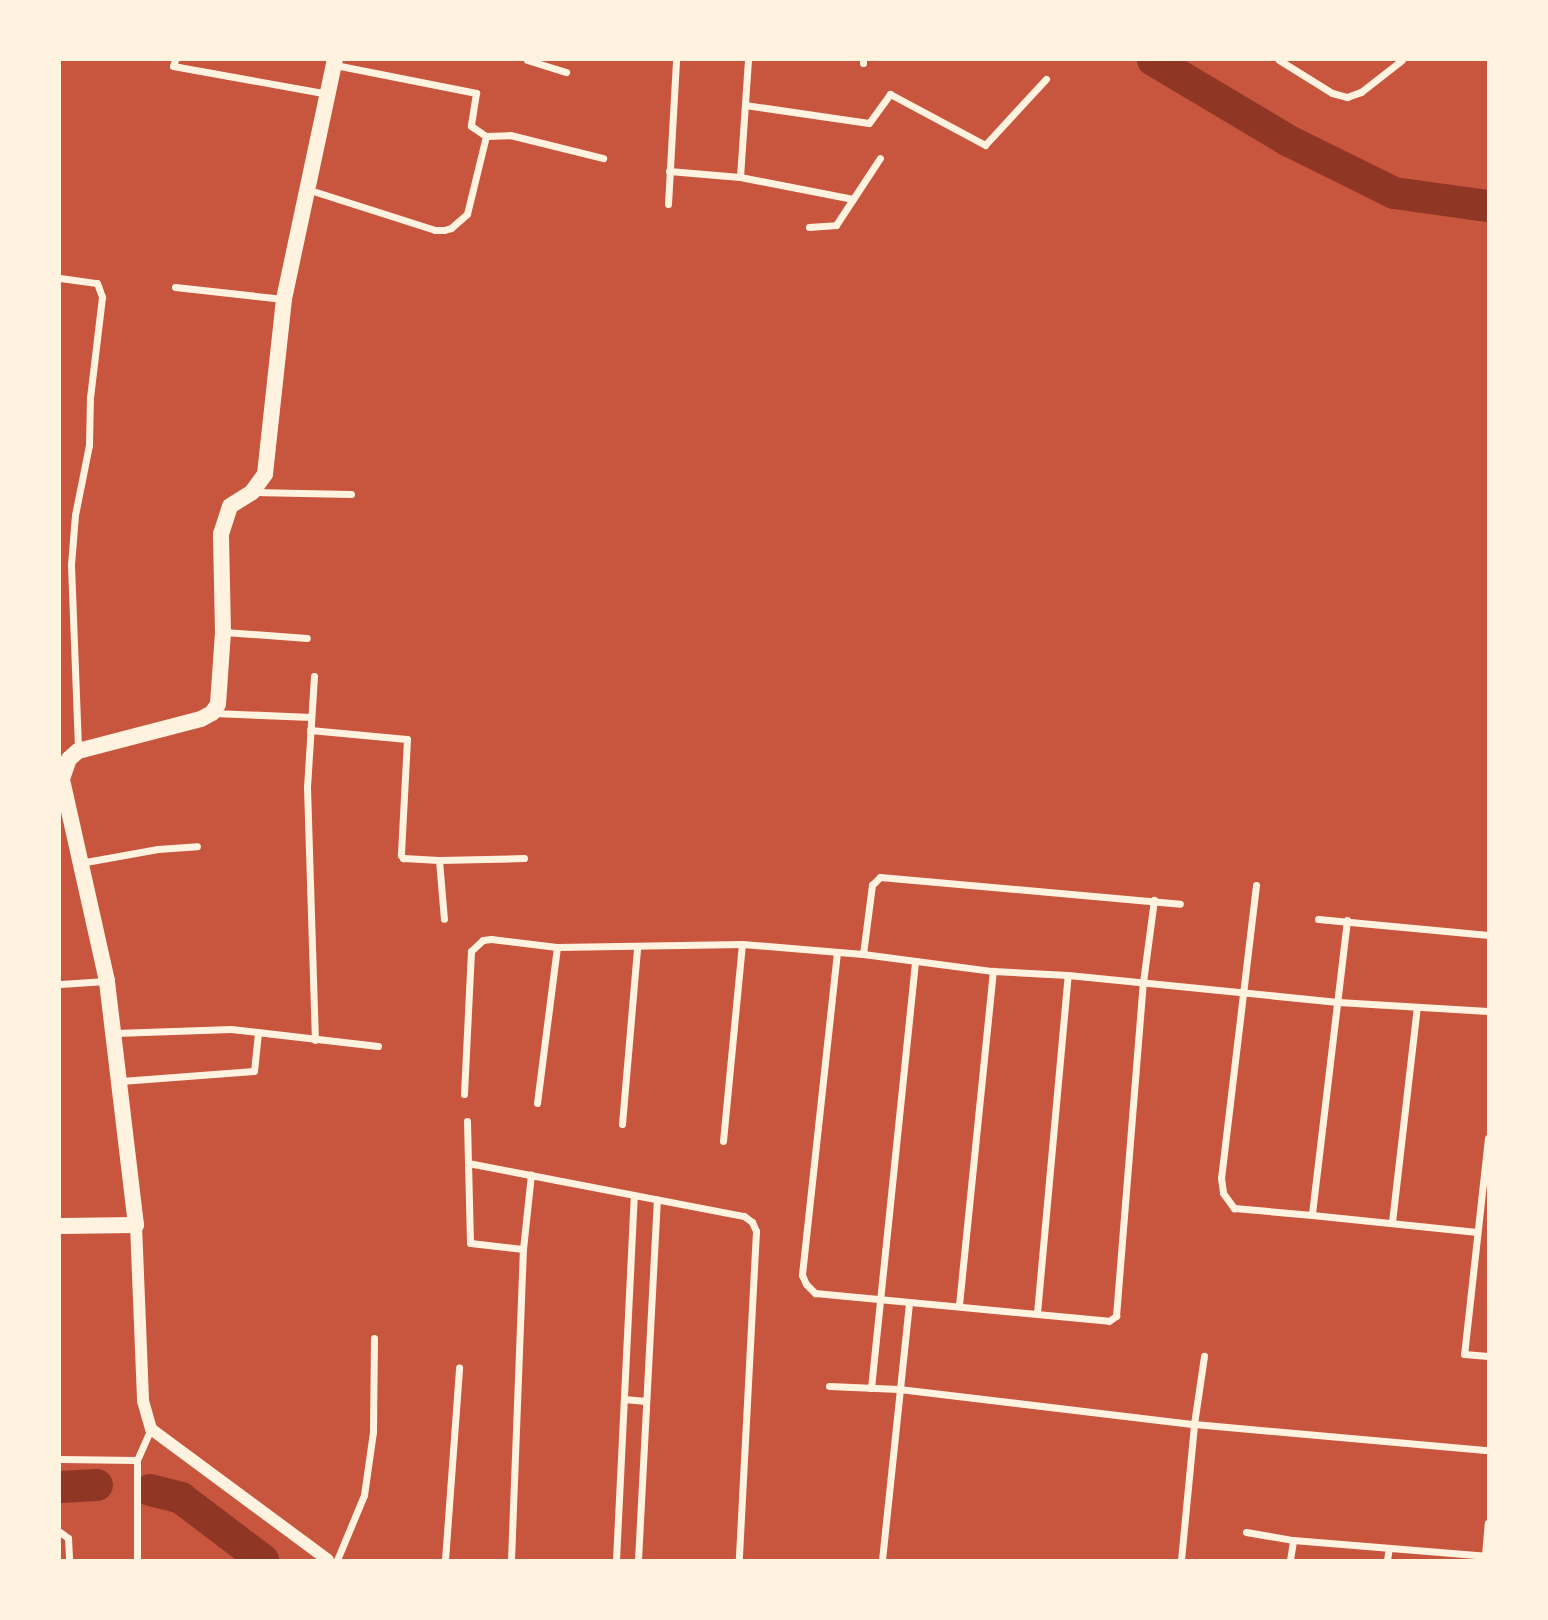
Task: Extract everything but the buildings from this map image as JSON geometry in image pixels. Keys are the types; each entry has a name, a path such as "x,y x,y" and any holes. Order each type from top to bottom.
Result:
{"main road":[{"path":"60,1226 136,1225 116,1033 62,779 69,759 78,751 201,719 212,713 220,695 223,632 221,534 230,506 252,492 265,474 269,457 284,299 335,62"}],"street":[{"path":"175,60 173,66 328,94"},
{"path":"527,60 566,72"},
{"path":"668,204 676,60"},
{"path":"740,177 748,60"},
{"path":"1279,60 1332,93 1348,97 1361,92 1402,60"},
{"path":"335,62 476,93 471,126 486,136 510,135 603,158"},
{"path":"746,105 869,123 890,94 985,145 1046,79"},
{"path":"316,192 435,230 451,228 467,214 486,136"},
{"path":"810,227 836,226 880,158"},
{"path":"669,171 740,177 853,199"},
{"path":"60,278 97,283 102,298 90,397 89,444 75,515 71,565 78,751"},
{"path":"175,287 284,299"},
{"path":"252,492 351,494"},
{"path":"223,632 307,638"},
{"path":"314,676 307,787 315,1040"},
{"path":"212,713 310,717"},
{"path":"310,730 407,739 402,858 524,858"},
{"path":"79,863 158,849 197,846"},
{"path":"439,860 444,919"},
{"path":"863,954 872,885 880,877 1180,905"},
{"path":"1256,886 1221,1178 1223,1193 1234,1208 1477,1231"},
{"path":"837,952 802,1275 815,1293 1037,1312 1109,1321 1116,1315 1143,982 1154,901"},
{"path":"1318,919 1489,935"},
{"path":"1312,1215 1347,920"},
{"path":"464,1094 471,951 475,945 491,939 557,947 637,948 742,944 863,954 993,971 1068,975 1338,1002 1489,1011"},
{"path":"723,1141 742,944"},
{"path":"537,1103 557,947"},
{"path":"622,1124 637,948"},
{"path":"872,1388 915,962"},
{"path":"959,1305 993,971"},
{"path":"1037,1312 1068,975"},
{"path":"60,984 107,981"},
{"path":"1392,1222 1417,1007"},
{"path":"116,1033 192,1030 258,1032 378,1046"},
{"path":"121,1081 254,1071 258,1032"},
{"path":"467,1121 470,1243 523,1248"},
{"path":"1488,1138 1464,1354 1489,1356"},
{"path":"468,1163 744,1216 752,1222 756,1231 739,1560"},
{"path":"511,1560 523,1248 531,1174"},
{"path":"616,1560 634,1195"},
{"path":"638,1560 657,1199"},
{"path":"136,1225 143,1401 151,1429 328,1560"},
{"path":"882,1560 909,1302"},
{"path":"337,1560 364,1494 373,1432 374,1338"},
{"path":"1181,1560 1194,1424 1204,1356"},
{"path":"445,1560 459,1368"},
{"path":"829,1386 899,1389 1194,1424 1489,1450"},
{"path":"624,1399 646,1401"},
{"path":"137,1560 137,1460 151,1429"},
{"path":"60,1459 137,1460"},
{"path":"1246,1532 1293,1540 1487,1555 1489,1522"},
{"path":"62,1533 69,1560"},
{"path":"1290,1560 1293,1540"},
{"path":"1387,1560 1389,1548"}],"waterway":[{"path":"1153,60 1289,141 1394,193 1488,206"},
{"path":"60,1487 97,1485"},
{"path":"150,1490 181,1498 263,1560"}]}
